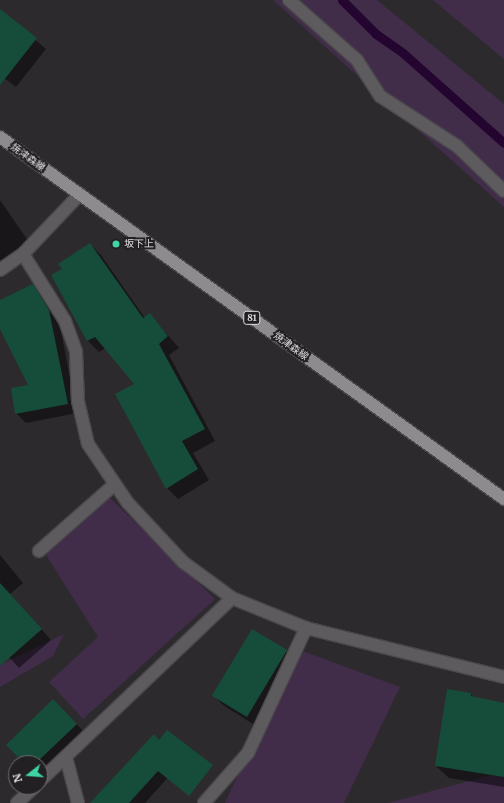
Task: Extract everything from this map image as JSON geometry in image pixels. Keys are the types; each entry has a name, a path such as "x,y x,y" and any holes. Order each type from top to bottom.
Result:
{"main road":[{"name":"焼津森線","path":"0,137 504,499"}],"street":[{"path":"289,0 357,60 380,96 457,146 504,191"},
{"path":"0,270 23,254 80,194"},
{"path":"23,254 64,321 76,352 78,400 88,444 128,503 183,562 232,598 306,628 504,677"},
{"path":"38,551 115,484"},
{"path":"48,774 232,598"},
{"path":"204,803 248,753 306,628"},
{"path":"66,757 78,803"},
{"path":"17,803 26,795"}],"shaded area":[{"path":"273,0 377,0 504,104 504,207"},
{"path":"433,0 504,0 504,59"},
{"path":"109,497 215,599 83,719 49,682 98,637 46,555"},
{"path":"64,634 53,656 0,687 0,665"},
{"path":"297,649 400,687 344,803 225,803"},
{"path":"491,775 504,776 504,803 388,803"}],"building":[{"path":"0,9 37,38 0,85"},
{"path":"90,243 143,318 150,313 168,336 159,344 205,429 182,441 198,469 166,489 115,394 134,384 95,337 87,341 51,275 62,269 58,264"},
{"path":"33,284 49,310 68,404 15,414 11,388 28,385 0,329 0,300"},
{"path":"0,583 42,629 0,666"},
{"path":"252,629 287,650 247,717 212,696"},
{"path":"447,689 471,693 471,696 504,703 504,777 435,766"},
{"path":"53,699 77,724 44,755 16,755 6,745"},
{"path":"167,730 213,765 189,796 158,771 129,803 90,803 154,734 159,740"}],"waterway":[{"path":"342,0 376,34 403,53 504,143"}],"place":[{"name":"坂下上","path":"116,244"}]}
